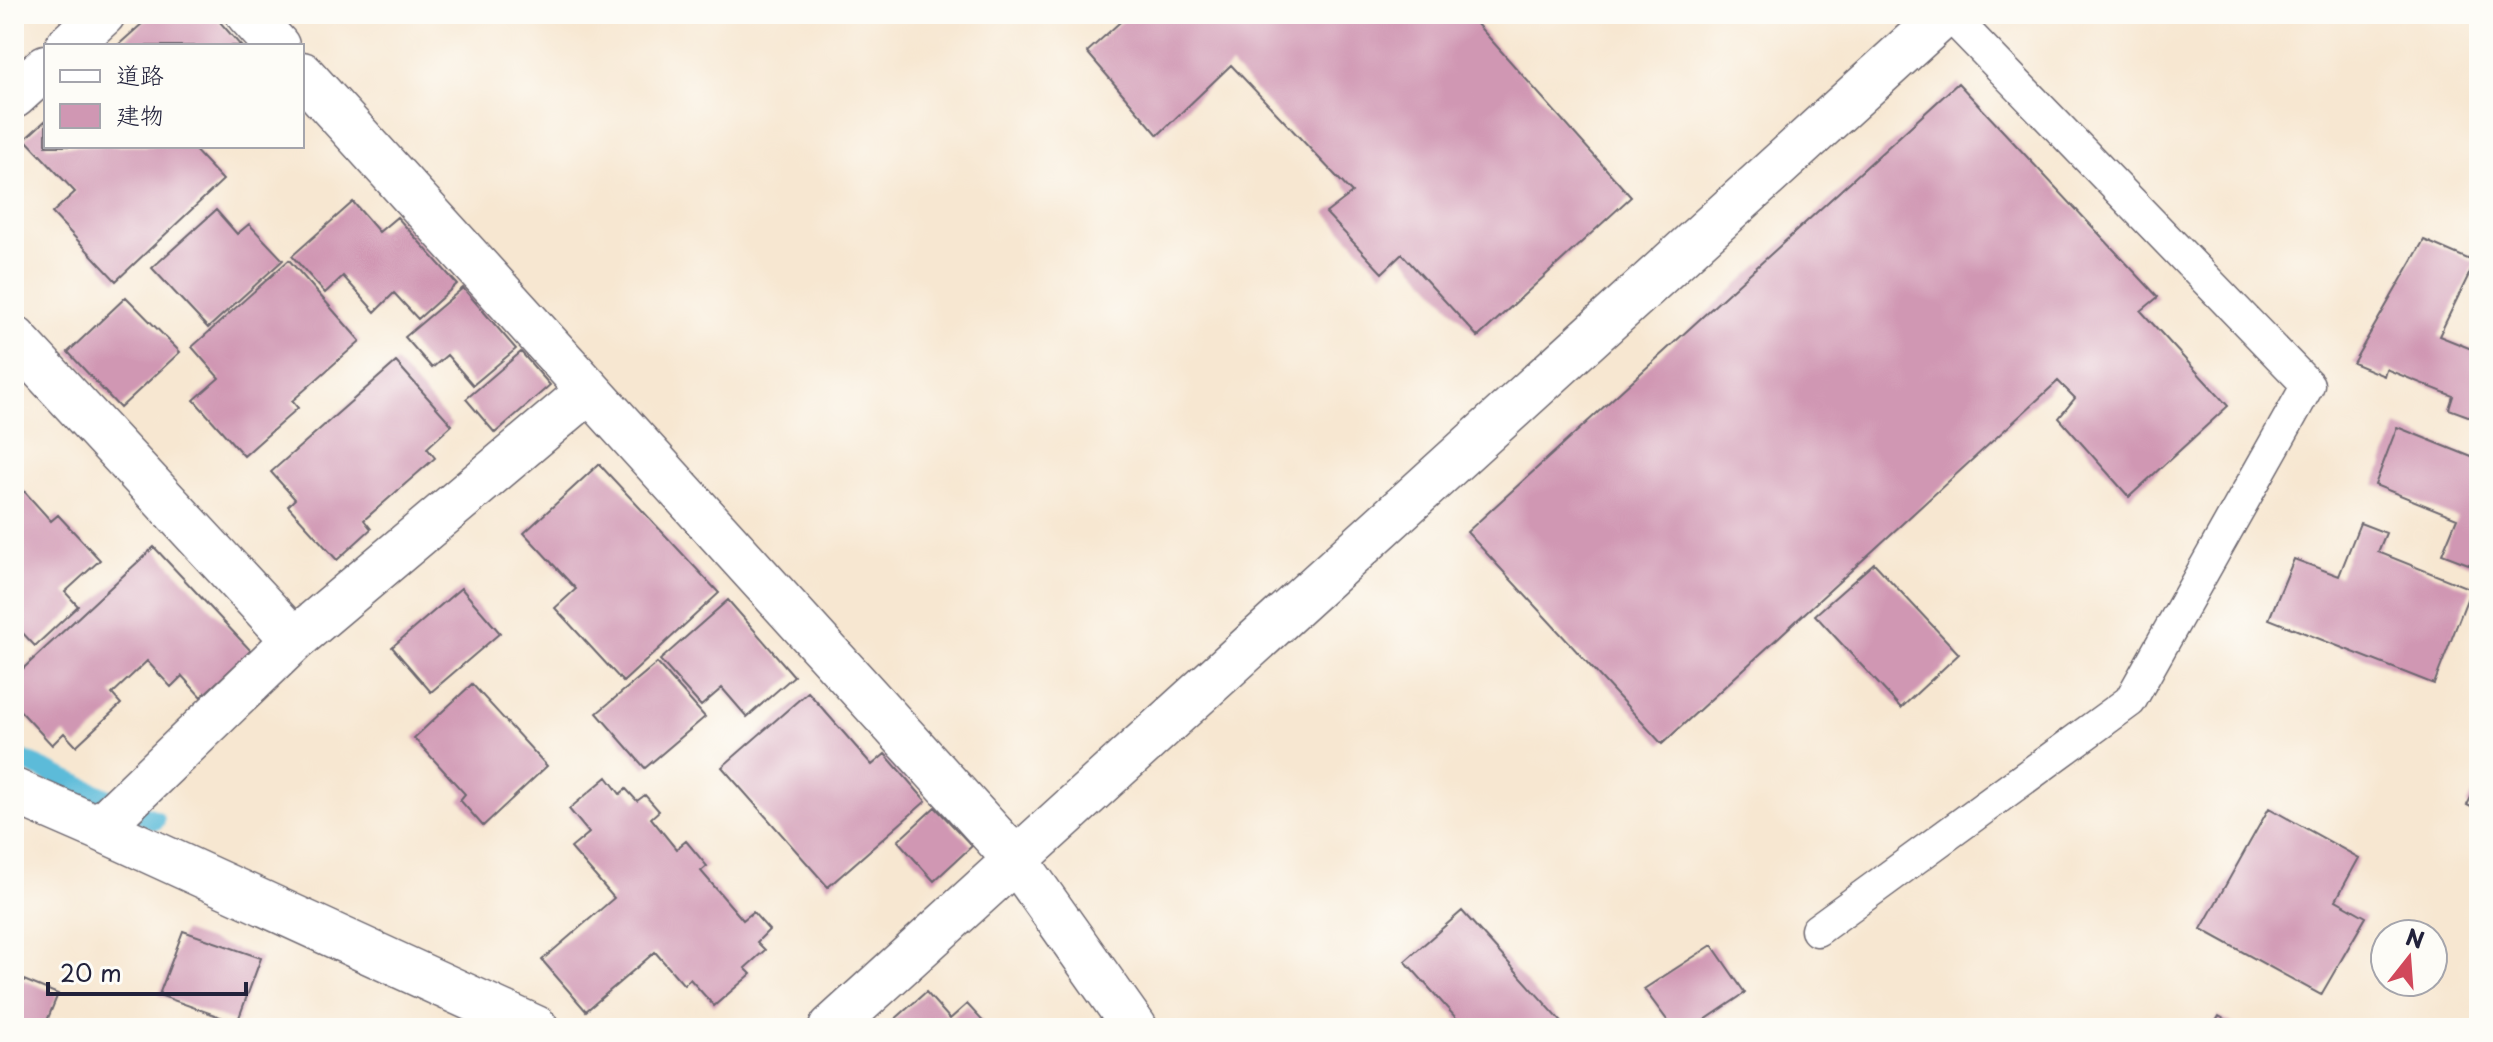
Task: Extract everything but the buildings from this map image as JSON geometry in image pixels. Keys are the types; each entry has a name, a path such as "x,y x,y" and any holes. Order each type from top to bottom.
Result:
{"street":[{"path":"70,44 103,14"},
{"path":"248,14 275,44"},
{"path":"831,1028 1947,14"},
{"path":"14,96 44,69"},
{"path":"304,76 1016,860 1135,1028"},
{"path":"14,338 294,640"},
{"path":"99,828 294,640 589,391"},
{"path":"14,791 536,1028"}],"lane":[{"path":"1817,930 2130,701 2308,385 1947,14"}],"waterway":[{"path":"14,756 155,820"}]}
